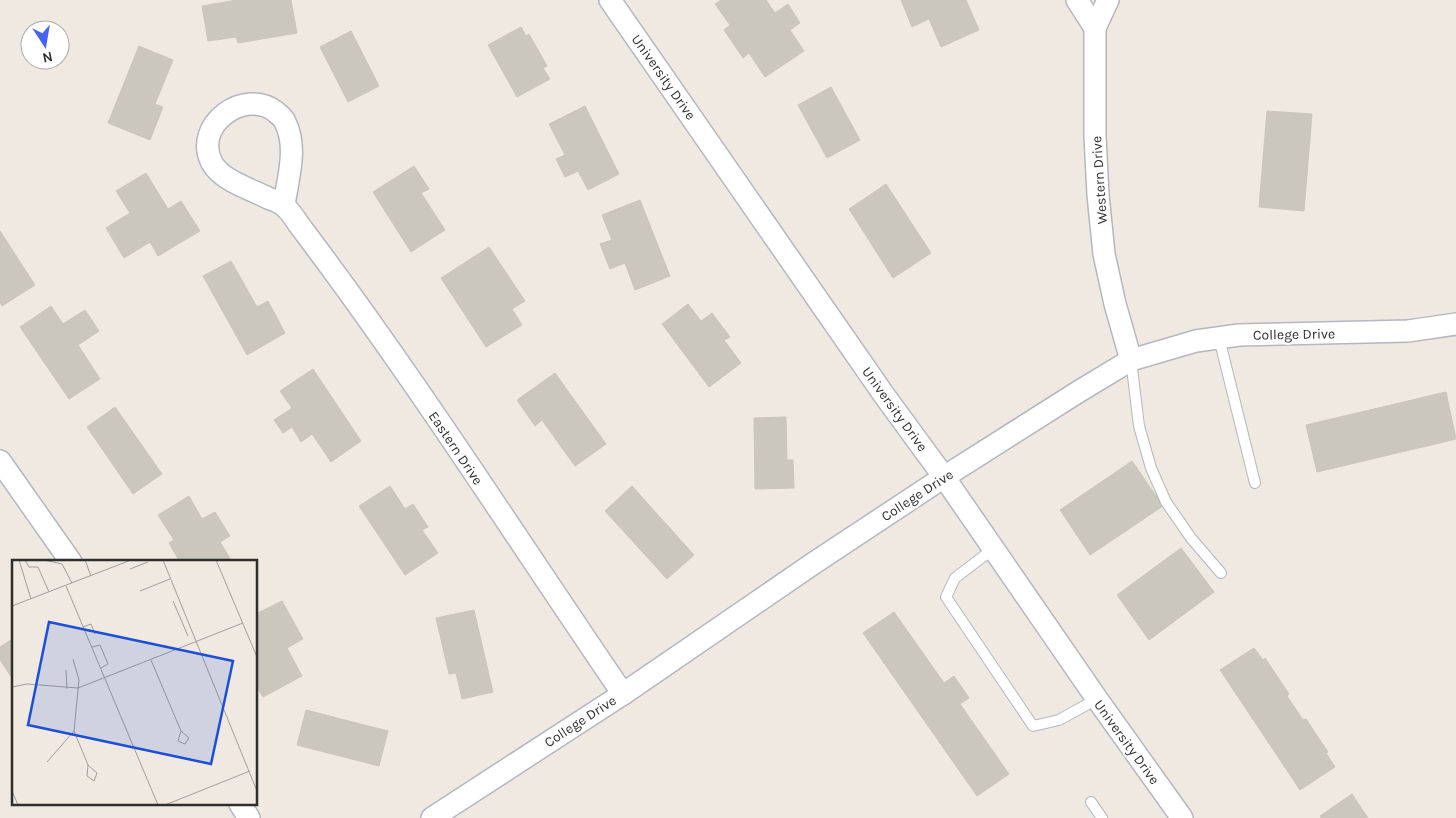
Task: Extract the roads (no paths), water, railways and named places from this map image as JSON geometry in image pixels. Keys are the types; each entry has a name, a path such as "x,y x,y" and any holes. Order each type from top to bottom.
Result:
{"street":[{"name":"University Drive","path":"610,0 1182,818"},
{"path":"1077,0 1095,28"},
{"name":"Western Drive","path":"1108,0 1095,28 1098,195 1104,254 1115,304 1131,360"},
{"name":"Eastern Drive","path":"284,205 292,146 285,120 270,108 259,104 243,105 229,111 217,120 209,133 208,148 212,163 222,175 284,205 388,349 623,694"},
{"name":"College Drive","path":"432,818 623,694 806,568 944,477 1131,360 1196,341 1239,335 1408,331 1456,324"},
{"path":"0,460 70,560"},
{"path":"241,806 249,818"}],"lane":[{"path":"1219,338 1255,483"},
{"path":"1131,360 1139,426 1151,468 1166,502 1190,538 1221,573"},
{"path":"993,549 956,578 946,597 1033,726 1059,720 1097,699"},
{"path":"1091,802 1102,818"}]}
